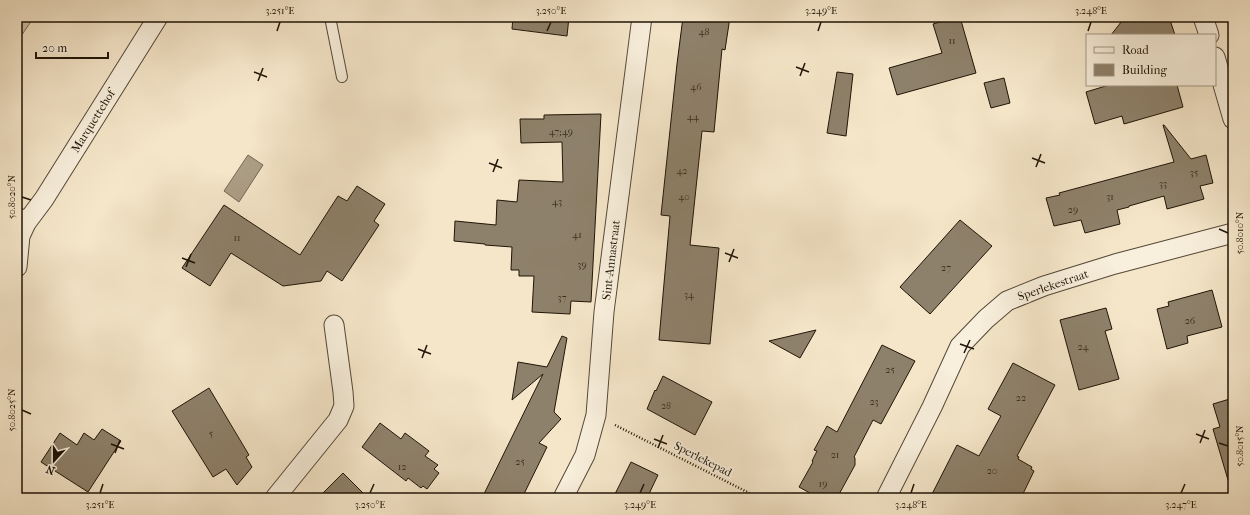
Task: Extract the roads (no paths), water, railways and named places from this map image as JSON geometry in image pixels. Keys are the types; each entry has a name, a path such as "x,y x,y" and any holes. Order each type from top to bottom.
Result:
{"street":[{"name":"Marquettehof","path":"17,267 22,220 44,199 158,17"},
{"name":"Sint-Annastraat","path":"563,498 585,455 596,415 604,312 642,17"},
{"path":"1204,17 1209,34"},
{"path":"1216,60 1233,119"},
{"name":"Sperlekestraat","path":"886,498 932,407 960,346 986,319 1007,301 1044,286 1115,264 1233,233"},
{"path":"276,498 338,420 344,406 334,325"}],"lane":[{"path":"330,17 342,77"}]}
